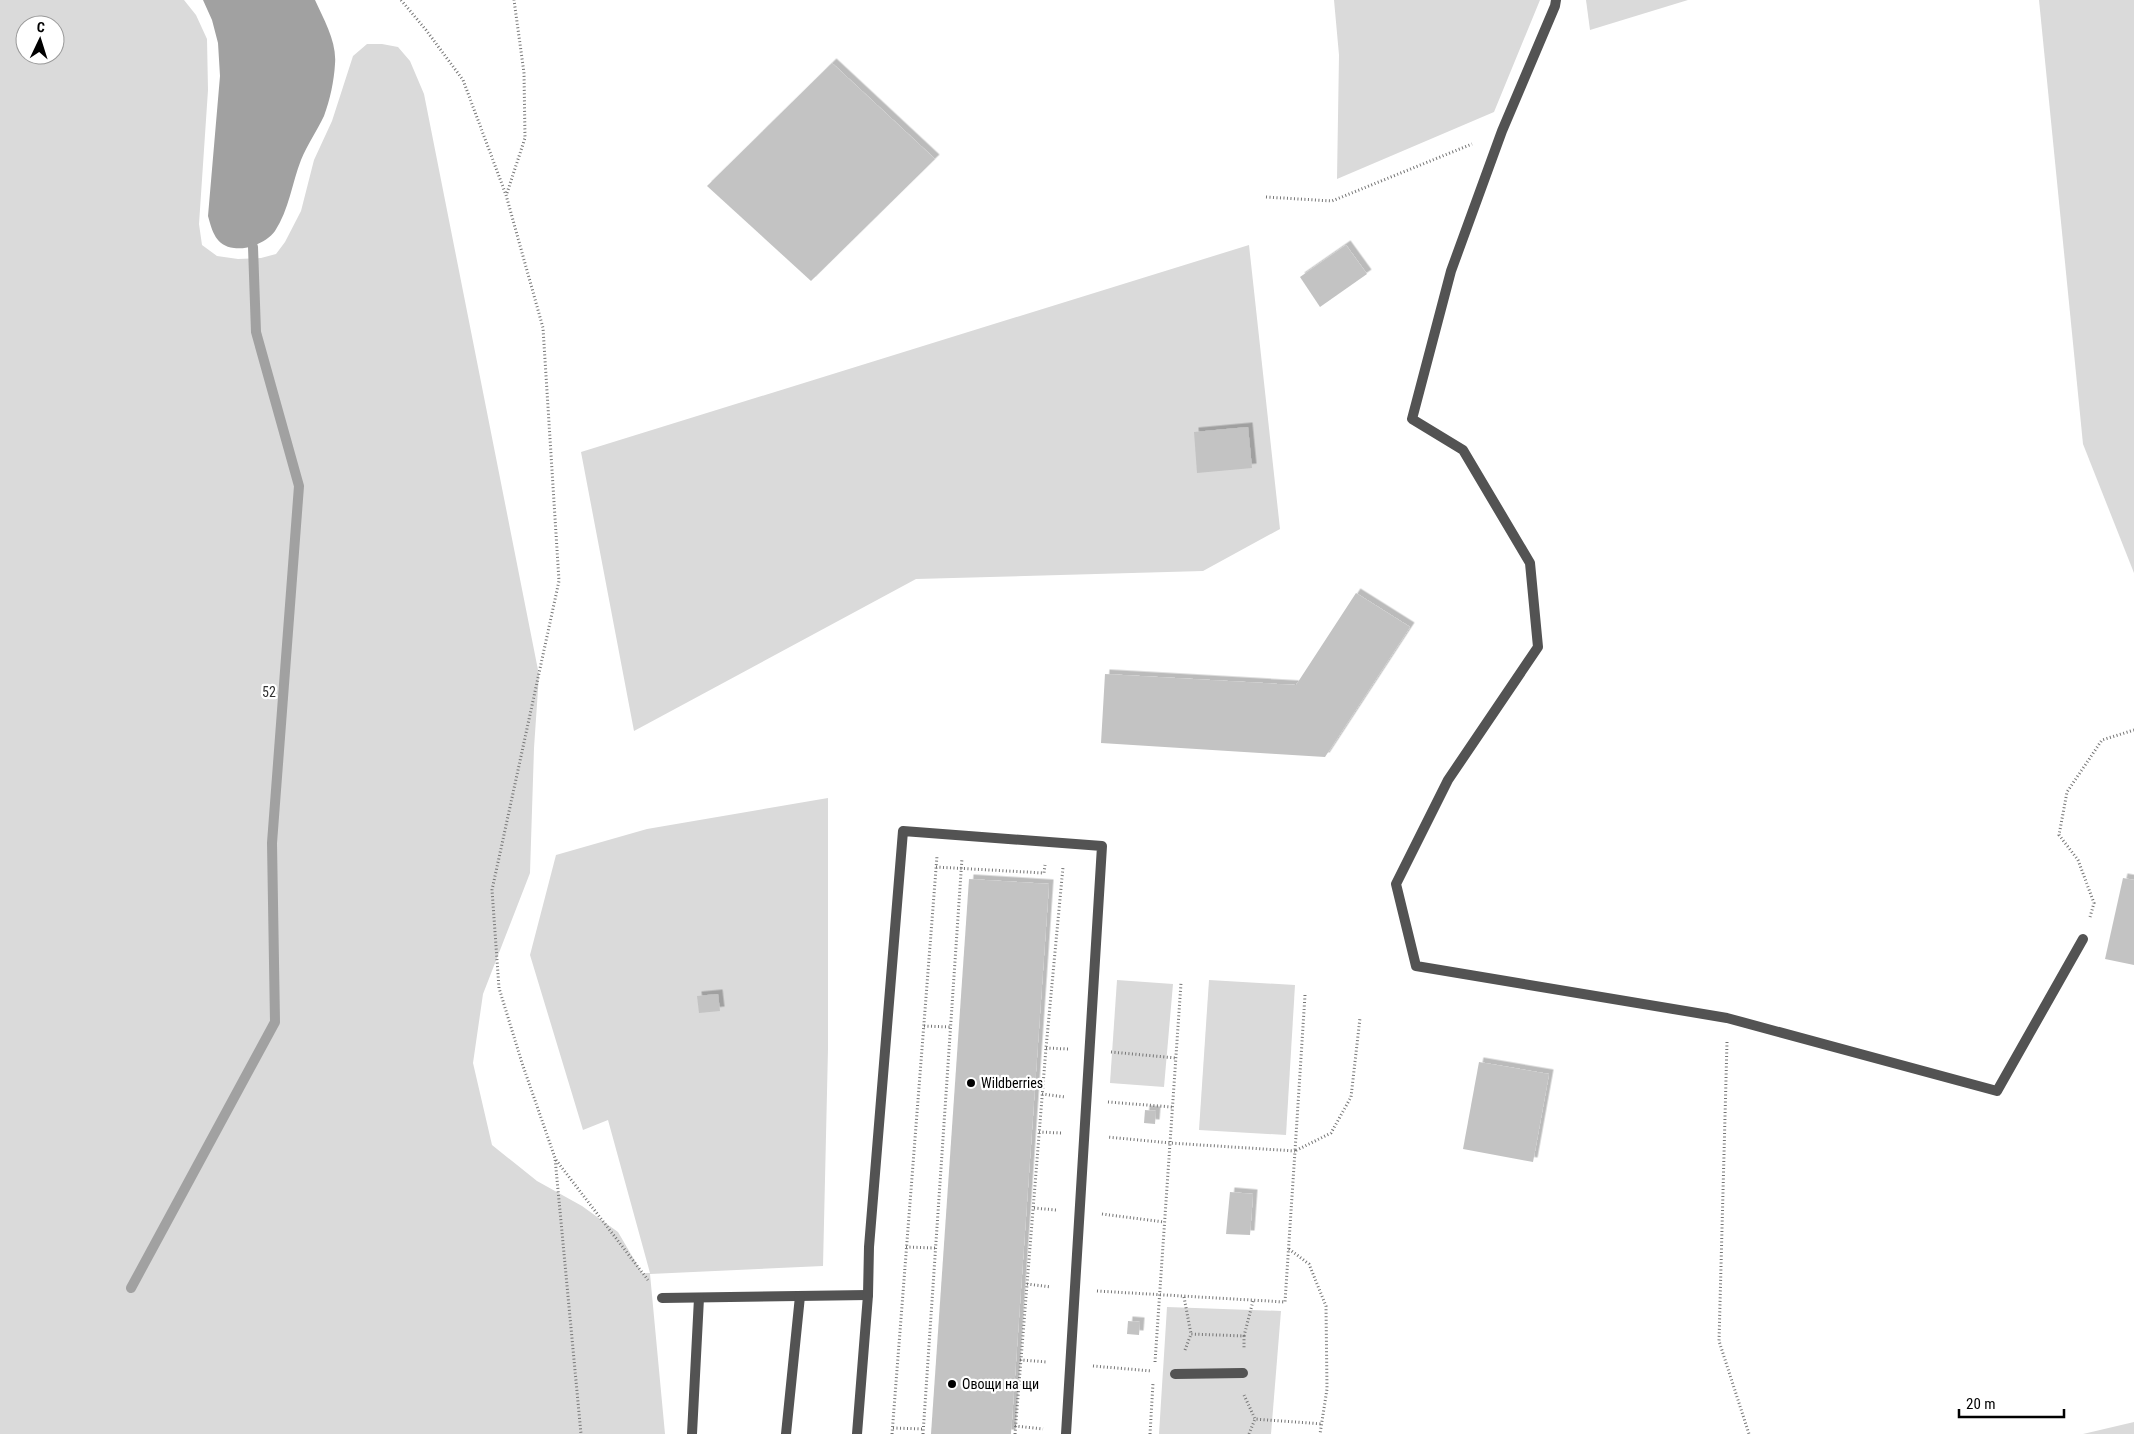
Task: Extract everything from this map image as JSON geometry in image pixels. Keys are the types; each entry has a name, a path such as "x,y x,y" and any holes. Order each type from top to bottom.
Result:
{"lane":[{"path":"1556,0 1502,131 1451,271 1412,419 1463,450 1530,562 1538,647 1448,780 1396,884 1416,966 1727,1018 1997,1091 2083,939"},
{"path":"857,1434 868,1295 869,1247 903,831 1102,846 1066,1434"},
{"path":"662,1298 868,1295"},
{"path":"786,1434 800,1296"},
{"path":"692,1434 699,1298"},
{"path":"1175,1374 1243,1373"}],"path":[{"path":"400,0 426,30 463,80 506,195 543,328 560,581 492,890 499,988 522,1063 555,1158 581,1434"},
{"path":"506,195 525,138 524,73 514,0"},
{"path":"1266,197 1332,201 1502,131"},
{"path":"2083,939 2094,903 2078,860 2059,835 2067,792 2102,740 2134,730"},
{"path":"892,1434 937,853 940,849 939,833"},
{"path":"923,1434 963,835"},
{"path":"1014,1434 1064,859"},
{"path":"936,867 1044,873"},
{"path":"1150,1434 1181,983"},
{"path":"1027,1284 1184,1297 1285,1302 1305,995"},
{"path":"1039,1132 1295,1151 1330,1133 1351,1096 1360,1018"},
{"path":"1727,1018 1719,1341 1749,1434"},
{"path":"924,1026 950,1028"},
{"path":"555,1158 662,1298"},
{"path":"906,1247 935,1248"},
{"path":"1289,1248 1308,1264 1326,1306 1327,1389 1320,1434"},
{"path":"1184,1297 1192,1334"},
{"path":"1244,1336 1253,1300"},
{"path":"1249,1434 1255,1419"},
{"path":"893,1428 923,1429"}],"green space":[{"name":"52","path":"0,0 184,0 196,15 207,39 208,90 199,224 202,245 217,256 238,259 261,258 276,254 285,242 301,211 314,160 332,121 353,56 367,44 382,44 398,47 410,61 424,94 539,675 534,748 530,873 483,994 473,1063 492,1145 537,1181 582,1206 618,1232 642,1273 650,1273 608,1120 583,1130 530,955 556,855 647,829 828,798 828,1049 823,1266 650,1274 665,1434 0,1434"},
{"path":"1334,0 1540,0 1494,112 1337,179 1339,55"},
{"path":"1586,0 1688,0 1590,30"},
{"path":"2039,0 2134,0 2134,573 2083,444"},
{"path":"1249,245 1280,529 1203,571 916,579 634,731 581,452"},
{"path":"1117,980 1173,984 1164,1087 1110,1083"},
{"path":"1209,980 1295,985 1286,1135 1199,1130"},
{"path":"1167,1307 1281,1311 1271,1434 1159,1434"},
{"path":"2134,1422 2134,1434 2083,1434"}],"shaded area":[{"path":"203,0 315,0 329,31 334,48 333,84 328,104 324,116 301,160 280,223 272,235 262,242 245,248 228,247 219,241 213,232 208,216 220,76 218,43 212,20"}],"building":[{"path":"832,63 935,159 811,281 707,186"},
{"path":"1346,245 1367,274 1320,307 1300,277"},
{"path":"1248,427 1252,468 1197,473 1194,432"},
{"path":"1356,593 1410,627 1325,757 1101,743 1105,674 1296,685"},
{"path":"2123,878 2134,880 2134,965 2105,959"},
{"path":"969,879 1049,884 1011,1434 931,1434"},
{"path":"718,994 720,1011 699,1013 697,996"},
{"path":"1479,1062 1549,1074 1533,1162 1463,1149"},
{"path":"1145,1110 1156,1111 1155,1124 1144,1123"},
{"path":"1230,1192 1253,1194 1250,1235 1226,1234"},
{"path":"1128,1321 1140,1322 1139,1335 1127,1334"}],"waterway":[{"path":"131,1288 275,1022 272,843 299,486 256,332 253,247"}],"place":[{"name":"Wildberries","path":"971,1083"},
{"name":"Овощи на щи","path":"952,1384"}]}
